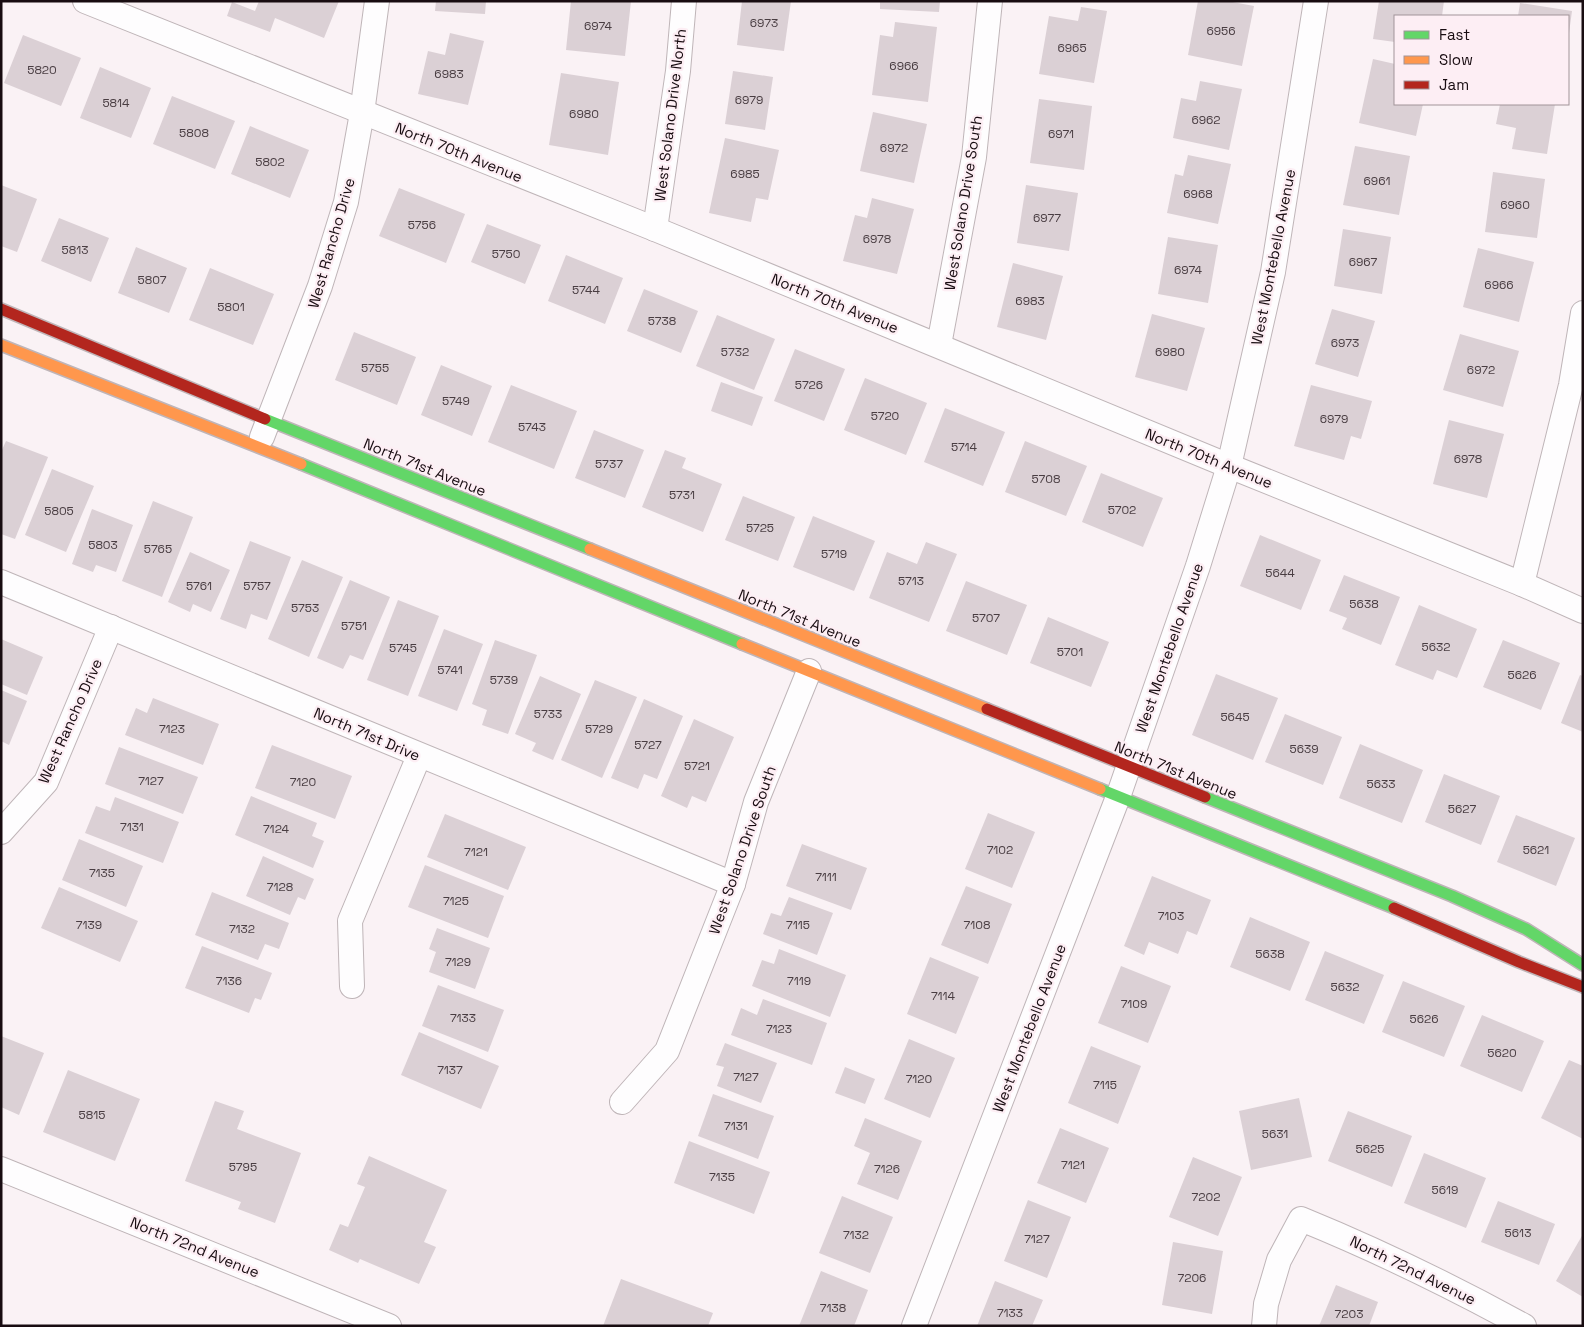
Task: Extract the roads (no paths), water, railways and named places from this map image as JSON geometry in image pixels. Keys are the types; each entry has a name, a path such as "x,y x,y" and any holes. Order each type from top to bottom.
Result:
{"street":[{"name":"North 70th Avenue","path":"85,1 655,229 1229,466 1522,584 1583,611"},
{"name":"West Rancho Drive","path":"258,447 320,286 346,202 362,113 377,1"},
{"name":"West Solano Drive North","path":"655,229 678,71 684,1"},
{"name":"West Solano Drive South","path":"939,346 974,156 990,1"},
{"name":"West Montebello Avenue","path":"914,1326 1118,796 1198,566 1229,466 1273,272 1316,1"},
{"name":"North 71st Avenue","path":"1,309 269,420 815,656 1118,796 1413,915 1518,962 1583,987"},
{"path":"1522,584 1571,385 1583,313"},
{"name":"North 71st Avenue","path":"1,345 258,447 815,656 1128,767 1452,896 1526,929 1583,965"},
{"name":"North 71st Drive","path":"1,582 733,884"},
{"name":"West Rancho Drive","path":"1,832 46,782 112,627"},
{"name":"West Solano Drive South","path":"622,1102 667,1051 733,884 756,802 815,656"},
{"path":"352,986 350,921 419,756"},
{"name":"North 72nd Avenue","path":"1,1169 389,1326"},
{"name":"North 72nd Avenue","path":"1264,1326 1266,1304 1279,1260 1300,1218 1364,1244 1487,1305 1524,1326"}]}
